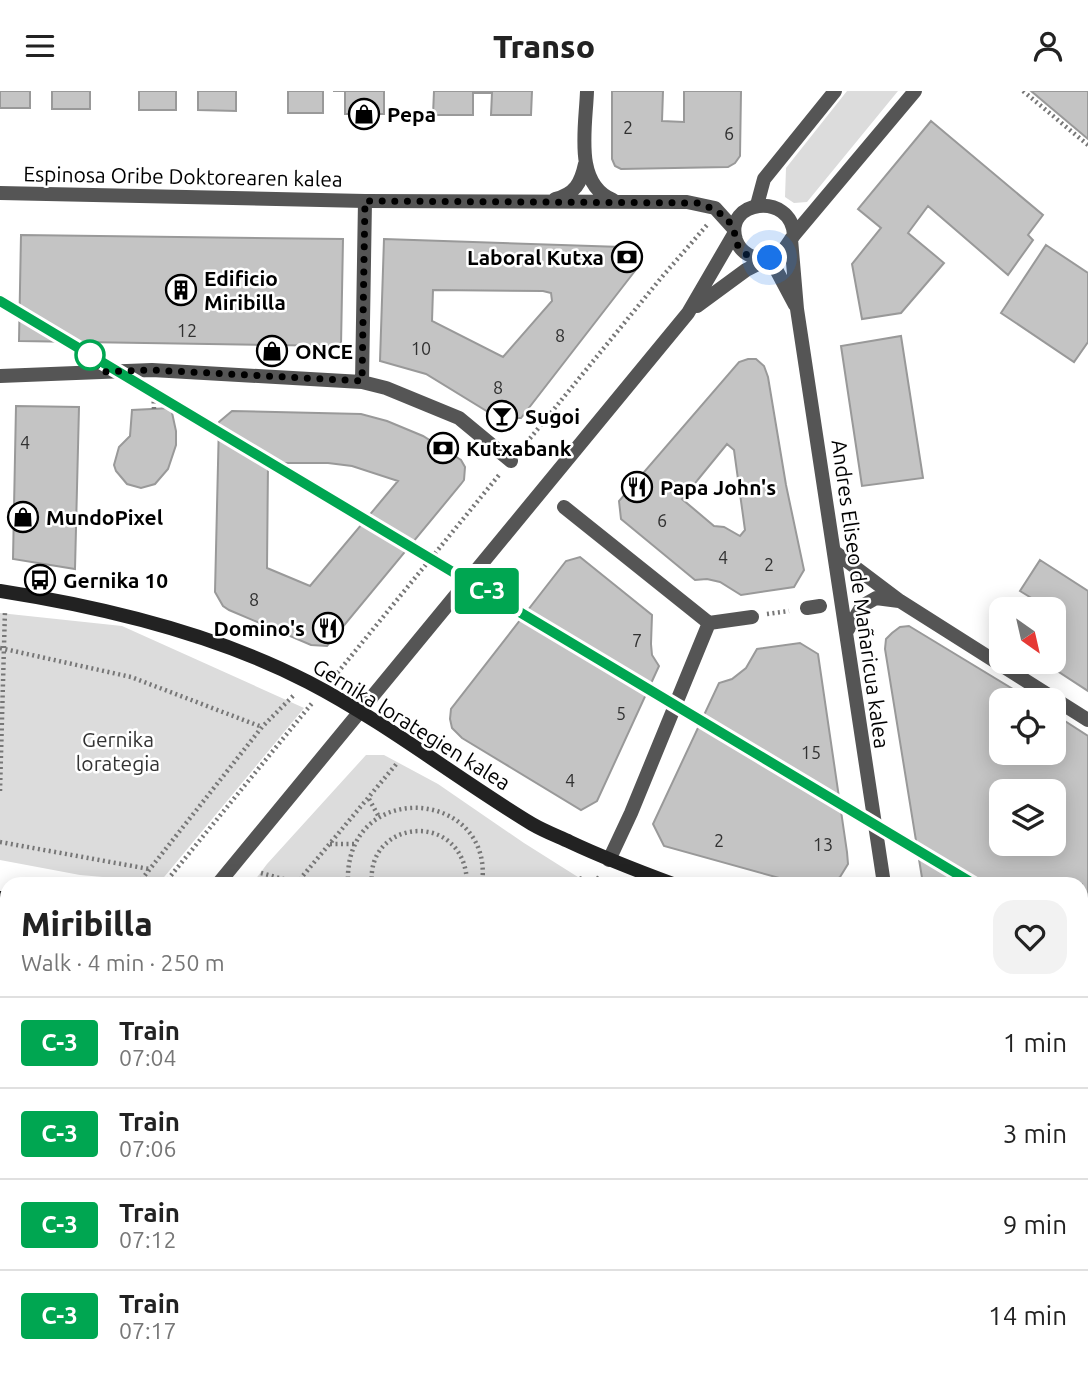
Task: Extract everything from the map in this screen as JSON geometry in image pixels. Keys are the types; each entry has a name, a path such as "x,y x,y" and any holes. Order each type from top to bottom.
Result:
{"main road":[{"name":"Gernika lorategien kalea","path":"3,592 83,605 136,619 245,655 307,682 360,711 534,825 609,860 654,877"}],"street":[{"path":"587,91 587,176 602,195 619,202"},
{"path":"757,205 764,179 835,91"},
{"path":"688,313 724,285 783,251 915,91"},
{"path":"550,201 573,191 581,182 586,163"},
{"name":"Espinosa Oribe Doktorearen kalea","path":"0,193 365,201 698,203 715,208 734,231"},
{"path":"362,381 365,201"},
{"path":"224,877 688,313 741,214 757,205 769,206 783,212 791,221 792,237"},
{"path":"734,231 743,251 756,258 768,259"},
{"name":"Andres Eliseo de Mañaricua kalea","path":"792,237 797,309 883,877"},
{"name":"Andres Eliseo de Mañaricua kalea","path":"768,259 797,309"},
{"path":"0,376 152,370 362,381 459,418 511,461"},
{"path":"564,507 709,623 752,617"},
{"path":"835,552 900,601 1088,720"},
{"path":"847,631 862,606 876,598 900,601"},
{"path":"609,860 631,814 709,623"}],"path":[{"path":"1023,91 1088,145"},
{"path":"0,791 3,592"},
{"path":"752,617 814,607"},
{"path":"2,648 131,677 262,727"},
{"path":"143,877 262,727 307,682"},
{"path":"170,877 316,699"},
{"path":"303,877 398,762"},
{"path":"369,799 379,817"},
{"path":"348,877 347,866 354,844 368,825 387,812 409,806 432,808 452,817 468,832 479,851 483,877"},
{"path":"372,877 373,864 380,850 392,838 407,831 423,830 438,833 451,842 461,853 467,877"},
{"path":"0,842 149,869"},
{"path":"330,844 354,844"},
{"path":"599,877 609,860"},
{"path":"261,873 274,877"}],"green space":[{"path":"847,91 898,91 807,202 794,203 785,197 786,168"},
{"name":"Gernika lorategia","path":"0,613 122,626 304,708 164,877 80,875 0,860"},
{"path":"366,755 384,755 438,784 578,877 257,877"}],"building":[{"path":"0,91 30,91 30,108 0,108"},
{"path":"52,91 90,91 90,109 52,109"},
{"path":"139,91 176,91 176,110 139,110"},
{"path":"198,91 236,91 236,111 198,110"},
{"path":"288,91 323,91 323,113 288,113"},
{"path":"345,91 384,91 384,114 345,114"},
{"path":"434,91 532,91 531,115 491,115 492,93 473,93 473,115 433,115"},
{"path":"612,91 663,91 662,121 684,122 684,91 741,91 740,156 728,167 621,169 615,166 612,159"},
{"path":"1031,91 1088,91 1088,139"},
{"path":"931,121 1043,215 1028,235 1033,240 1008,275 928,206 908,233 944,263 901,313 862,319 852,264 881,228 858,209"},
{"name":"Edificio Miribilla","path":"21,235 343,239 341,346 19,341"},
{"path":"384,239 622,247 632,250 638,258 638,267 521,418 498,418 426,374 380,361","holes":["433,290 551,293 552,301 503,357 432,321"]},
{"path":"1046,245 1088,273 1088,342 1074,362 1001,313"},
{"path":"901,336 923,478 862,486 841,346"},
{"path":"756,359 764,366 768,377 786,485 804,570 794,587 741,595 720,582 695,580 621,519 619,501 739,362","holes":["727,444 734,450 745,530 740,536 724,527 714,526 682,499"]},
{"path":"16,406 79,407 75,569 13,559"},
{"path":"171,408 176,445 168,469 155,484 141,488 127,484 114,465 119,447 130,436 132,410"},
{"path":"232,411 361,414 423,436 461,460 465,467 464,480 327,646 311,645 229,610 223,606 215,592 219,422","holes":["268,463 328,463 352,466 398,481 310,586 267,568"]},
{"path":"580,557 652,615 652,655 659,666 597,801 581,810 462,738 452,728 450,719 451,709 566,561"},
{"path":"1040,560 1088,591 1088,691 1062,674 1066,674 1066,597 1030,597 1020,591"},
{"path":"909,626 1011,688 989,688 989,765 1066,765 1066,722 1088,736 1088,877 922,877 885,649 886,639 900,627"},
{"path":"800,643 818,654 847,852 848,864 840,877 776,877 664,846 653,824 719,683 732,679 746,668 757,649"}],"train":[{"name":"C-3","path":"0,301 962,877"}],"place":[{"name":"Pepa","path":"364,114"},
{"name":"Laboral Kutxa","path":"627,257"},
{"name":"Edificio Miribilla","path":"181,290"},
{"name":"ONCE","path":"272,351"},
{"name":"Sugoi","path":"502,416"},
{"name":"Kutxabank","path":"443,448"},
{"name":"Papa John's","path":"637,487"},
{"name":"MundoPixel","path":"23,517"},
{"name":"Gernika 10","path":"40,580"},
{"name":"Domino's","path":"328,628"}],"route":[{"path":"90,355 101,372 152,370 362,381 365,201 698,203 715,208 734,229 738,246 743,251 756,258 770,258"}]}
